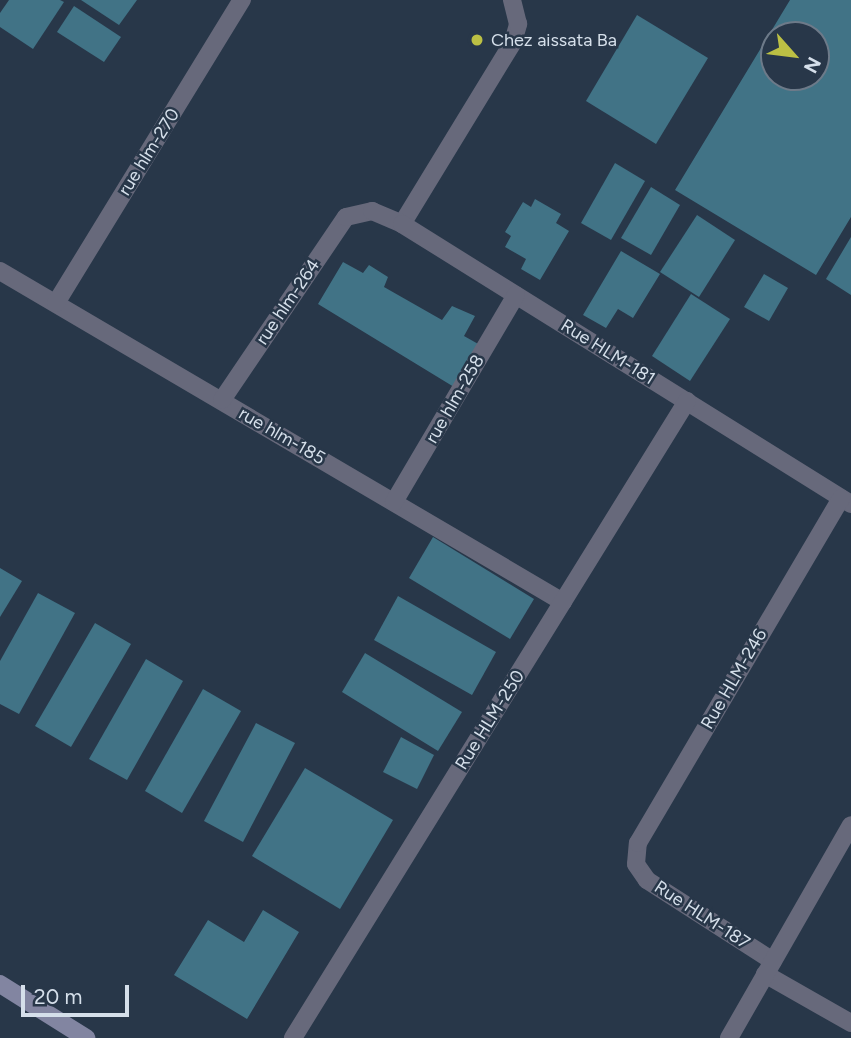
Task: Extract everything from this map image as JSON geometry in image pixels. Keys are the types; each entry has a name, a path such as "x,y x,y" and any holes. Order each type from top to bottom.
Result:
{"street":[{"name":"rue hlm-270","path":"56,303 242,0"},
{"path":"402,224 513,42 518,24 512,0"},
{"name":"Rue HLM-181","path":"361,212 372,211 402,224 846,501"},
{"name":"rue hlm-264","path":"222,401 346,218 361,212"},
{"name":"rue hlm-185","path":"0,271 563,602"},
{"name":"rue hlm-258","path":"394,502 516,295"},
{"name":"Rue HLM-250","path":"293,1038 687,401"},
{"name":"Rue HLM-246","path":"636,864 638,843 846,501"},
{"path":"729,1038 851,825"},
{"name":"Rue HLM-187","path":"636,864 647,880 851,1023"},
{"path":"0,984 86,1038"}],"building":[{"path":"9,0 64,2 33,49 0,27 0,13"},
{"path":"81,0 137,0 119,25"},
{"path":"790,0 851,0 851,217 816,275 675,190 760,50 760,91 830,91 830,21 777,21"},
{"path":"74,6 121,37 104,62 57,32"},
{"path":"637,15 708,58 656,144 586,101"},
{"path":"615,163 645,181 611,240 581,223"},
{"path":"651,187 680,205 651,255 621,238"},
{"path":"535,199 561,214 556,223 569,231 540,280 521,269 526,259 505,247 511,236 505,232 523,202 531,207"},
{"path":"697,215 735,240 699,297 660,272"},
{"path":"851,237 851,295 826,279"},
{"path":"621,251 660,274 633,318 618,309 606,328 583,315"},
{"path":"343,262 363,273 369,265 388,277 384,287 442,320 452,306 475,316 464,336 480,345 454,387 318,304"},
{"path":"764,274 788,288 769,321 744,307"},
{"path":"691,294 730,319 690,381 652,356"},
{"path":"433,537 534,599 510,639 409,578"},
{"path":"0,568 22,581 0,617"},
{"path":"38,593 75,613 19,714 0,704 0,661"},
{"path":"398,596 496,652 472,695 374,640"},
{"path":"95,623 131,644 71,747 35,726"},
{"path":"365,653 462,712 438,751 342,692"},
{"path":"146,659 183,681 127,780 89,759"},
{"path":"203,689 241,711 182,813 145,791"},
{"path":"256,723 295,743 243,842 204,821"},
{"path":"401,737 434,755 417,789 383,772"},
{"path":"305,768 393,820 340,909 252,856"},
{"path":"263,910 299,932 247,1019 174,975 208,920 244,942"}],"place":[{"name":"Chez aissata Ba","path":"477,40"}]}
